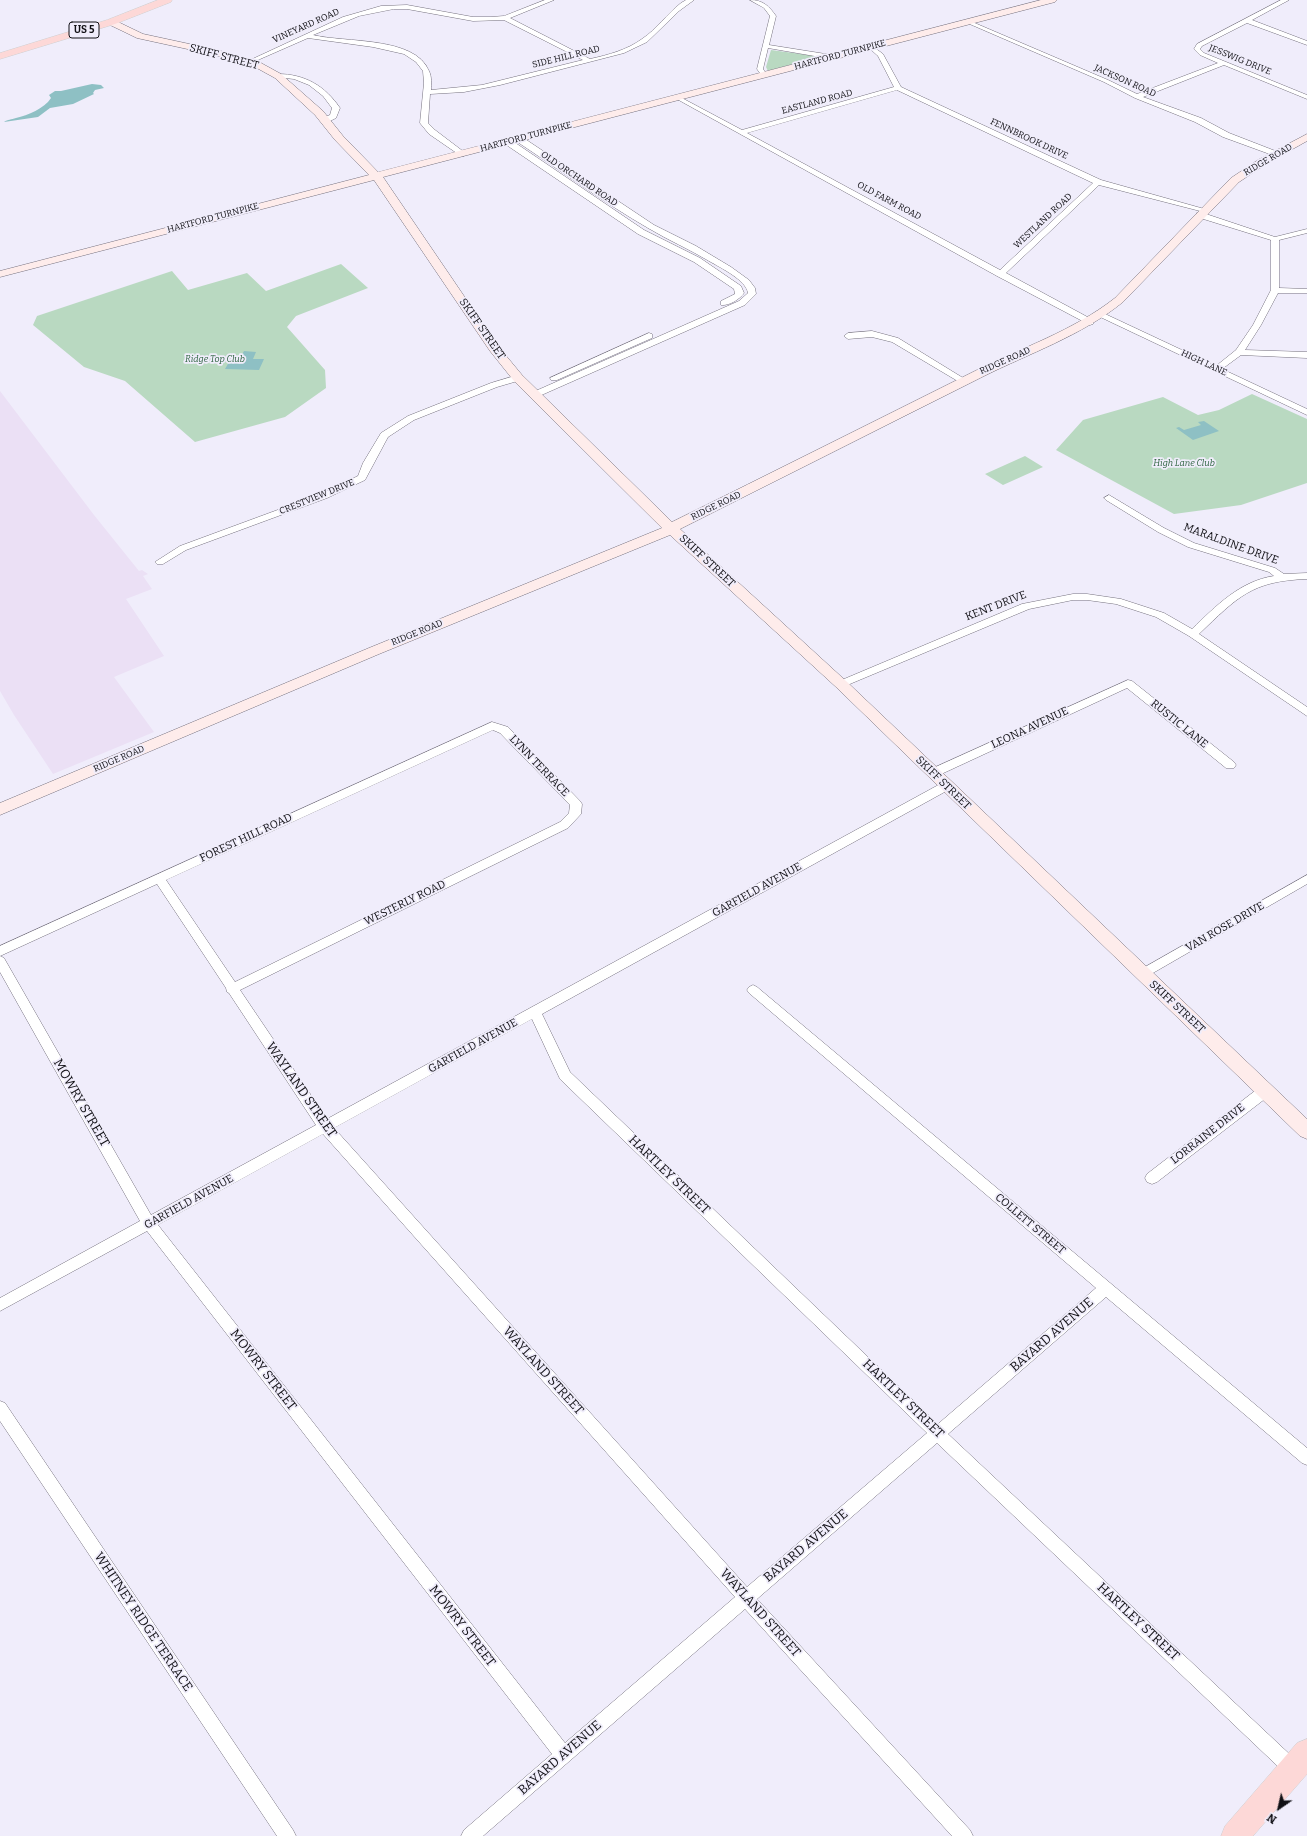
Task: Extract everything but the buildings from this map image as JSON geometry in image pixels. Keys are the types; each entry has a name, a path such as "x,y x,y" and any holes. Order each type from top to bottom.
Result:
{"main road":[{"name":"US 5","path":"0,56 110,22 167,0"},
{"name":"HARTFORD TURNPIKE","path":"0,274 1052,0"},
{"name":"SKIFF STREET","path":"110,22 146,38 249,62 278,76 302,96 391,194 494,348 518,378 671,528 841,684 1307,1132"},
{"name":"RIDGE ROAD","path":"0,809 374,651 671,528 964,381 1095,318 1119,300 1202,212 1235,180 1275,154 1307,137"},
{"path":"1235,1836 1300,1761"}],"street":[{"name":"VINEYARD ROAD","path":"249,62 362,12 397,3 473,19 505,18 551,0"},
{"name":"SIDE HILL ROAD","path":"427,92 454,90 493,84 620,53 640,44 652,34 677,8 691,0"},
{"path":"754,0 766,7 773,16 760,69 764,75"},
{"name":"JESSWIG DRIVE","path":"1286,0 1197,47 1202,54 1307,96"},
{"path":"505,18 589,61"},
{"path":"1246,20 1307,44"},
{"name":"JACKSON ROAD","path":"968,22 1137,97 1198,120 1226,135 1275,154"},
{"path":"307,36 328,40 384,46 411,55 419,60 426,71 427,92 424,123 432,132 460,154"},
{"path":"766,46 832,57"},
{"path":"871,47 881,55 898,88"},
{"path":"1137,97 1224,63"},
{"path":"278,76 290,76 301,79 311,83 326,95 336,108 333,116 325,120"},
{"name":"EASTLAND ROAD","path":"741,132 898,88"},
{"name":"FENNBROOK DRIVE","path":"898,88 1098,182 1202,212 1275,239"},
{"name":"OLD FARM ROAD","path":"678,98 1000,274 1095,318"},
{"name":"OLD ORCHARD ROAD","path":"520,139 660,233 693,248 712,259 746,282 752,290"},
{"name":"OLD ORCHARD ROAD","path":"508,142 648,237 697,260 734,285 740,291"},
{"name":"WESTLAND ROAD","path":"1000,274 1098,182"},
{"name":"OLD ORCHARD ROAD","path":"619,218 631,213"},
{"path":"1217,369 1239,352 1257,325 1275,290 1275,239 1307,232"},
{"path":"648,237 660,233"},
{"path":"532,392 653,339 742,303 752,294 752,290 740,291 738,296 653,339"},
{"path":"1275,290 1307,291"},
{"name":"HIGH LANE","path":"1095,318 1217,369 1307,412"},
{"path":"848,336 872,334 895,340 964,381"},
{"path":"1239,352 1307,355"},
{"name":"CRESTVIEW DRIVE","path":"160,562 183,548 324,496 362,478 384,435 410,418 494,385 518,378"},
{"name":"MARALDINE DRIVE","path":"1109,498 1151,524 1191,545 1272,570 1282,577"},
{"path":"1193,634 1238,592 1251,585 1282,577 1307,576"},
{"name":"KENT DRIVE","path":"841,684 1026,606 1073,597 1117,601 1137,606 1160,615 1193,634 1307,712"},
{"name":"RUSTIC LANE","path":"1128,683 1230,765"},
{"name":"LEONA AVENUE","path":"932,773 1128,683"},
{"name":"LYNN TERRACE","path":"492,726 504,730 576,804 576,814"},
{"name":"FOREST HILL ROAD","path":"0,951 492,726"},
{"name":"GARFIELD AVENUE","path":"0,1305 946,786"},
{"name":"WESTERLY ROAD","path":"231,989 564,825 576,814"},
{"name":"WAYLAND STREET","path":"159,878 231,989 325,1127 746,1598 964,1836"},
{"name":"VAN ROSE DRIVE","path":"1142,974 1307,879"},
{"name":"MOWRY STREET","path":"0,961 149,1224 563,1755"},
{"name":"COLLETT STREET","path":"752,990 1307,1458"},
{"name":"HARTLEY STREET","path":"535,1012 565,1075 938,1434 1300,1761"},
{"name":"LORRAINE DRIVE","path":"1152,1178 1266,1091"},
{"name":"BAYARD AVENUE","path":"470,1836 1106,1288"},
{"name":"WHITNEY RIDGE TERRACE","path":"0,1408 287,1836"}],"shaded area":[{"path":"92,84 101,85 104,88 95,90 93,93 94,94 73,104 50,108 38,117 4,122 26,115 40,108 48,102 51,98 49,95 55,91"},
{"path":"244,351 256,352 253,359 264,359 259,370 225,369 232,357 240,358"},
{"path":"0,391 94,515 139,571 142,570 148,574 143,576 152,589 126,599 164,656 114,677 154,732 53,774 0,691"},
{"path":"1204,421 1219,431 1193,440 1176,428 1179,427 1184,430 1201,425 1198,422"}],"green space":[{"path":"771,50 819,57 768,71 766,67"},
{"name":"Ridge Top Club","path":"341,264 368,288 296,316 287,327 325,370 326,388 285,417 195,442 125,381 84,367 33,325 37,316 172,271 188,290 247,273 266,291"},
{"name":"High Lane Club","path":"1252,394 1307,419 1307,483 1241,505 1174,514 1056,450 1083,420 1163,397 1198,415 1219,410"},
{"path":"1025,456 1043,467 1003,485 985,474"}]}
